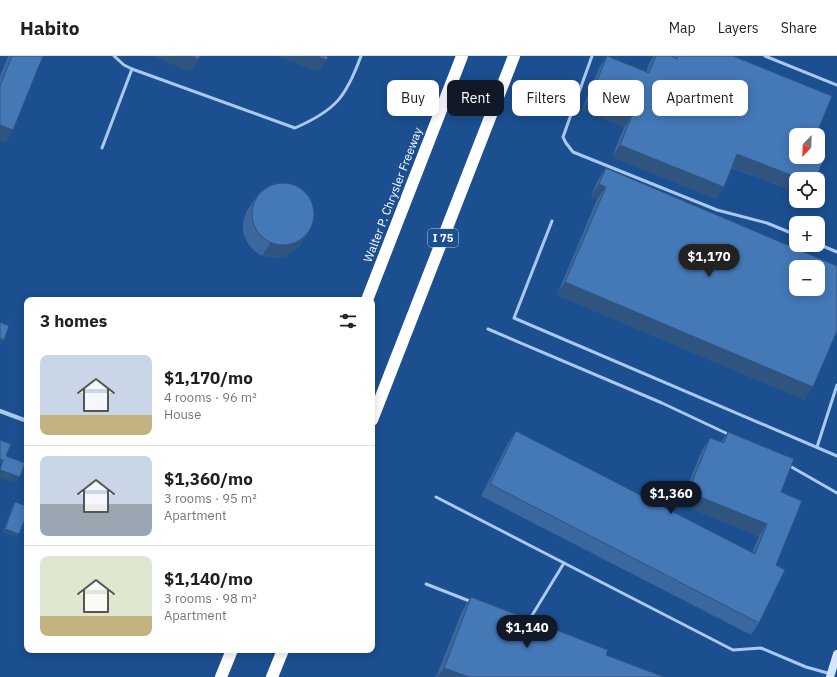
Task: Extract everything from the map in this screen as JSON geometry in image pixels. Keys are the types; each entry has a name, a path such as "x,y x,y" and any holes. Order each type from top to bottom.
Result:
{"highway":[{"name":"Walter P. Chrysler Freeway","path":"368,297 462,56"},
{"name":"I 75","path":"375,412 514,56"},
{"path":"221,677 231,653"},
{"path":"272,677 282,653"}],"main road":[{"path":"830,676 837,654"}],"street":[{"path":"0,411 24,420"}],"lane":[{"path":"114,56 124,65 132,69 295,128 309,122 341,99 351,83 361,56"},
{"path":"592,56 563,137 573,152 717,210 766,223 789,232"},
{"path":"764,56 837,85"},
{"path":"102,148 132,69"},
{"path":"552,222 514,318 837,456"},
{"path":"825,247 837,252"},
{"path":"488,329 662,403 733,437"},
{"path":"817,447 837,385"},
{"path":"782,462 837,493"},
{"path":"436,497 733,650 761,648 830,676"},
{"path":"534,626 527,624 564,563"},
{"path":"426,584 476,604"}],"building":[{"path":"12,56 43,56 13,130 0,125 0,86"},
{"path":"190,56 200,56 199,59"},
{"path":"316,56 328,56 327,60"},
{"path":"607,56 649,73 656,56 671,56 677,59 678,56 733,56 832,96 819,128 789,128 789,164 822,164 818,172 789,172 789,174 737,154 724,187 620,145 632,116 644,116 644,80 597,80"},
{"path":"606,168 789,246 789,252 804,252 823,260 789,260 789,296 825,296 825,261 837,266 837,331 813,387 565,282 606,187 599,184"},
{"path":"277,183 289,183 305,192 312,202 314,214 312,226 305,236 289,245 277,245 266,240 257,231 252,220 252,208 257,197 266,188"},
{"path":"0,322 9,326 4,340 0,338"},
{"path":"516,431 755,554 767,524 688,492 710,438 724,443 728,432 794,459 781,492 802,501 776,565 785,570 759,623 490,484"},
{"path":"0,440 11,444 6,456 24,463 20,477 0,470 3,460 0,459"},
{"path":"15,502 24,505 24,522 19,534 5,529"},
{"path":"471,597 608,650 606,655 664,677 469,677 444,668"}]}
